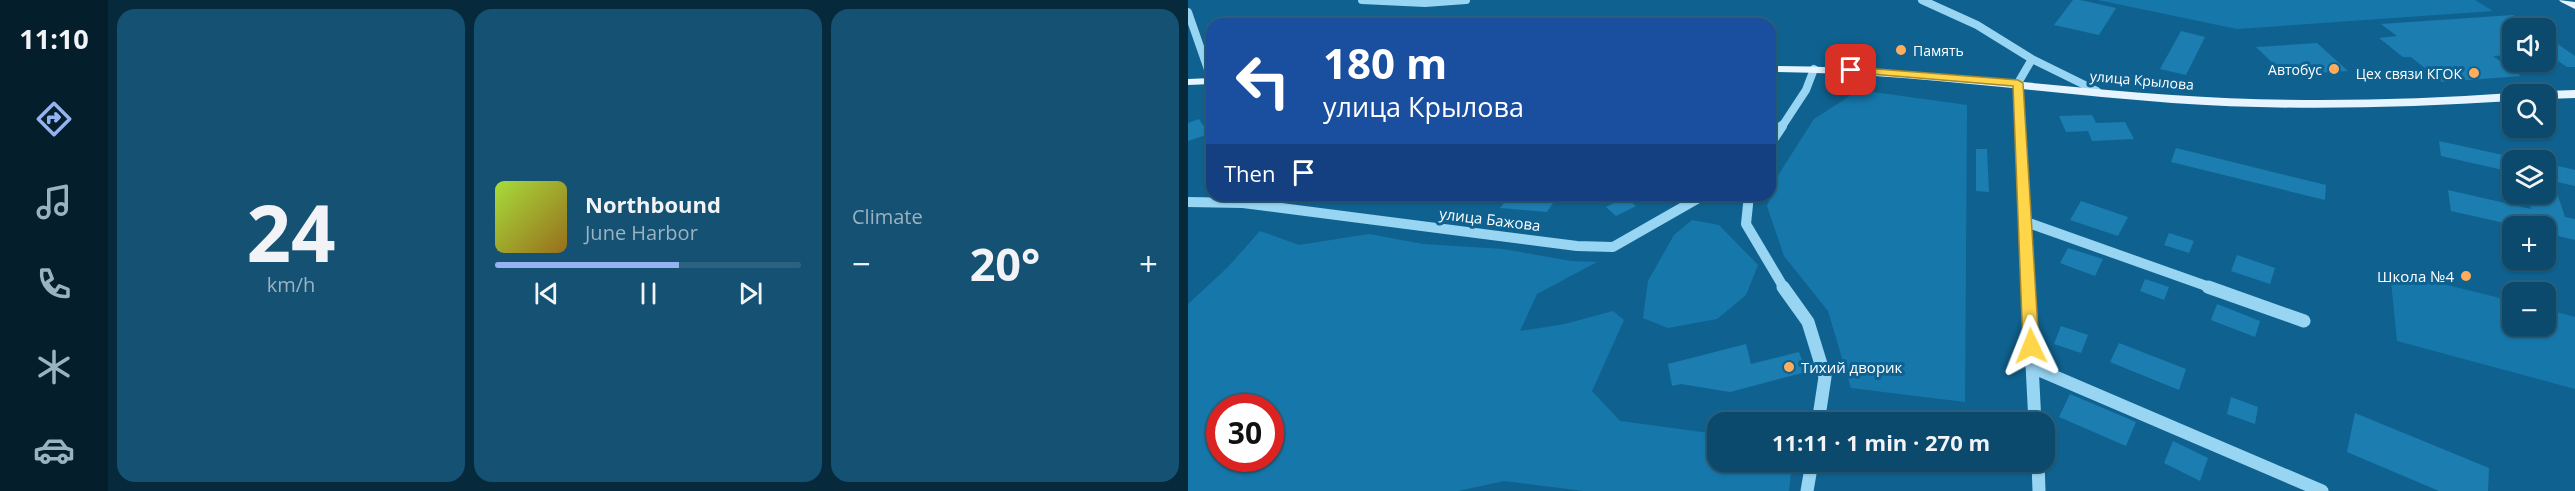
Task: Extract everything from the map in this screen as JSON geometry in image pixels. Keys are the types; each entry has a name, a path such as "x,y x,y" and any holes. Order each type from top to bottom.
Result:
{"main road":[{"path":"2564,0 2575,6"},
{"name":"улица Крылова","path":"1776,69 1888,71 2169,98 2260,104 2438,103 2502,99"},
{"path":"1188,82 1206,81"},
{"path":"2556,95 2575,94"}],"street":[{"path":"1362,0 1425,3 1466,0"},
{"path":"1923,0 1977,25 2032,59 2097,91"},
{"path":"1188,12 1206,64"},
{"path":"2032,59 2018,83 2034,412"},
{"path":"1776,135 1806,90 1814,69"},
{"name":"улица Бажова","path":"1188,202 1206,201"},
{"name":"улица Бажова","path":"1257,201 1577,246 1613,247 1694,201"},
{"path":"1748,201 1746,224 1773,272 1808,322 1825,377 1820,412"},
{"path":"2026,222 2304,321"},
{"path":"2032,367 2322,491"},
{"path":"1807,491 1810,472"},
{"path":"2039,472 2040,491"}],"shaded area":[{"path":"2098,0 2475,0 2493,11 2237,29"},
{"path":"1859,90 1967,105 1965,402 1851,388 1828,311 1784,256 1767,206 1769,201 1776,201 1776,182 1779,174 1814,119"},
{"path":"1692,220 1719,225 1758,265 1746,295 1717,319 1668,328 1643,318 1648,281 1674,235"},
{"path":"1260,231 1299,245 1369,234 1423,244 1503,249 1571,261 1597,262 1537,294 1520,331 1565,324 1613,311 1624,320 1592,391 1620,421 1707,433 1707,472 1791,472 1789,491 1584,491 1504,481 1458,491 1188,491 1188,304 1228,267"},
{"path":"2390,271 2502,299 2502,336 2556,336 2556,312 2575,317 2575,389 2397,341"}],"building":[{"path":"2073,0 2116,8 2099,35 2054,25"},
{"path":"2513,15 2518,18 2502,18 2502,56 2493,56 2502,62 2502,72 2515,72 2521,76 2442,82 2411,57 2403,57 2379,38 2397,36 2381,24"},
{"path":"2181,31 2205,37 2186,75 2160,69"},
{"path":"2317,43 2348,71 2285,75 2256,47"},
{"path":"2556,43 2575,56 2575,67 2567,67 2556,60"},
{"path":"2092,115 2096,123 2125,122 2134,139 2092,141 2088,131 2066,132 2059,116"},
{"path":"1199,119 1206,130 1206,135 1188,141 1188,123"},
{"path":"2439,141 2502,155 2502,170 2441,156"},
{"path":"2176,148 2326,185 2325,200 2171,162"},
{"path":"1976,149 1987,149 1989,192 1976,191"},
{"path":"2556,165 2575,170 2575,186 2556,182"},
{"path":"2448,190 2502,204 2531,209 2530,204 2556,204 2556,190 2565,217 2575,219 2575,240 2556,235 2556,216 2502,216 2502,222 2451,211"},
{"path":"1505,201 1554,201 1547,212 1500,208"},
{"path":"1617,201 1630,201 1636,206 1616,216 1606,207"},
{"path":"2081,201 2128,217 2118,236 2070,220"},
{"path":"2169,233 2194,241 2189,253 2164,245"},
{"path":"2068,248 2103,259 2095,276 2060,263"},
{"path":"2237,255 2275,268 2270,284 2231,271"},
{"path":"2145,279 2169,287 2164,300 2140,291"},
{"path":"2217,304 2260,321 2255,337 2211,320"},
{"path":"2061,326 2088,335 2081,353 2054,344"},
{"path":"2119,343 2186,369 2179,390 2110,362"},
{"path":"1746,344 1751,364 1799,352 1806,372 1730,392 1681,384 1672,386 1668,364"},
{"path":"2070,394 2136,422 2126,446 2059,417"},
{"path":"2231,397 2258,407 2255,424 2227,414"},
{"path":"2355,413 2489,468 2488,491 2439,491 2347,452"},
{"path":"2173,441 2208,458 2200,481 2164,463"}],"place":[{"name":"Память","path":"1901,50"},
{"name":"Автобус","path":"2334,69"},
{"name":"Цех связи КГОК","path":"2474,73"},
{"name":"Школа №4","path":"2466,276"},
{"name":"Тихий дворик","path":"1789,367"}],"route":[{"path":"1851,70 1888,71 2018,83 2031,346"}]}
